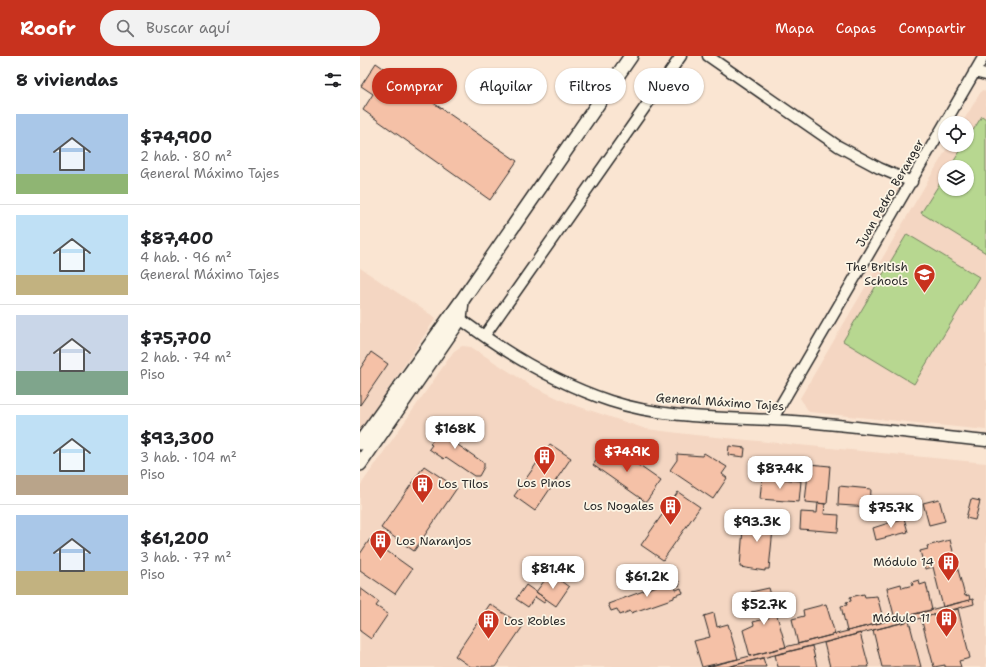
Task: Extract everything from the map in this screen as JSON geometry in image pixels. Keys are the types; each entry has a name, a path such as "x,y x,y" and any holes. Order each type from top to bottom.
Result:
{"street":[{"path":"360,464 456,316 463,299 631,56"},
{"path":"485,335 681,56"},
{"path":"708,56 838,146 879,168 912,182"},
{"name":"Juan Pedro Beranger","path":"949,116 984,56"},
{"path":"974,72 986,75"},
{"name":"Juan Pedro Beranger","path":"772,420 938,136"},
{"path":"360,443 456,316"},
{"name":"General Máximo Tajes","path":"456,316 485,335 502,349 544,374 610,401 664,413 772,420 986,441"}],"shaded area":[{"name":"The British Schools","path":"982,90 986,91 986,430 809,412 800,398 938,164 938,196 974,196 974,160 940,160 945,152 974,152 974,116 966,116"},
{"path":"360,268 436,318 360,431"},
{"path":"462,346 471,347 530,385 568,403 646,429 986,463 986,667 360,667 360,486 454,351"}],"green space":[{"path":"982,116 986,119 986,253 921,213 938,186 938,196 974,196 974,160 954,160 960,152 974,152 974,129"},
{"path":"907,234 979,277 914,384 843,341"}],"building":[{"path":"376,63 383,68 373,68"},
{"path":"372,69 372,93 361,86"},
{"path":"372,96 372,104 435,104 517,161 490,200 363,110"},
{"path":"371,352 388,364 360,405 360,369"},
{"path":"449,422 462,431 455,443 484,463 484,467 479,476 474,476 446,457 444,459 429,449 432,445 430,444 443,425 446,426"},
{"name":"Los Pinos","path":"550,444 571,458 535,511 514,496"},
{"path":"608,444 661,481 646,502 593,465"},
{"path":"729,446 745,448 744,457 728,455"},
{"path":"704,453 727,467 722,474 727,478 713,499 670,470 677,460 677,454 702,456"},
{"path":"809,464 830,466 827,504 805,502"},
{"name":"Los Tilos","path":"424,466 457,488 414,551 381,528"},
{"path":"762,477 801,481 799,502 760,499"},
{"path":"839,486 871,489 870,507 838,505"},
{"name":"Los Nogales","path":"678,492 700,507 663,560 641,545"},
{"path":"939,499 945,521 929,525 923,503"},
{"path":"971,499 980,501 975,520 966,518"},
{"path":"818,503 825,504 824,514 839,515 838,532 800,529 801,512 817,513"},
{"path":"744,516 774,519 769,569 765,569 765,571 740,567"},
{"path":"904,518 908,532 876,540 873,528"},
{"name":"Los Naranjos","path":"370,539 412,569 395,594 360,570 360,554"},
{"name":"Módulo 14","path":"950,540 965,596 969,595 970,600 943,607 933,567 925,569 920,551 928,549 927,546"},
{"path":"550,573 569,587 556,606 536,592"},
{"path":"676,579 677,582 679,581 680,585 675,587 676,590 681,588 683,593 674,596 674,598 631,613 630,611 620,615 617,609 611,611 608,604"},
{"path":"919,580 920,585 926,583 932,610 895,619 887,588 901,584 902,588 913,585 912,582"},
{"path":"526,585 546,599 544,603 535,597 528,607 516,599"},
{"path":"360,588 379,602 376,606 388,614 371,639 360,631"},
{"path":"769,588 786,647 750,656 743,630 754,625 753,622 769,618 768,613 757,615 751,592"},
{"path":"864,594 865,597 877,596 884,622 847,631 841,606 847,605 846,602 851,601 850,597"},
{"path":"973,599 974,604 921,618 727,667 707,667"},
{"name":"Los Robles","path":"490,604 523,626 495,667 471,667 455,656"},
{"path":"826,604 835,634 798,644 792,619 804,616 803,610"},
{"name":"Módulo 11","path":"958,609 970,658 959,661 961,667 945,667 945,665 934,667 921,618"},
{"path":"714,613 717,627 728,624 738,659 702,667 694,641 710,637 704,616"},
{"path":"909,621 921,667 882,667 873,630"},
{"path":"860,633 869,667 830,667 824,643"},
{"path":"812,646 817,667 778,667 775,655"},
{"path":"763,658 766,667 727,667"}],"place":[{"name":"The British Schools","path":"924,294"},
{"name":"Los Pinos","path":"544,476"},
{"name":"Los Tilos","path":"422,504"},
{"name":"Los Nogales","path":"670,526"},
{"name":"Los Naranjos","path":"381,560"},
{"name":"Módulo 14","path":"949,582"},
{"name":"Módulo 11","path":"946,638"},
{"name":"Los Robles","path":"489,640"}]}
